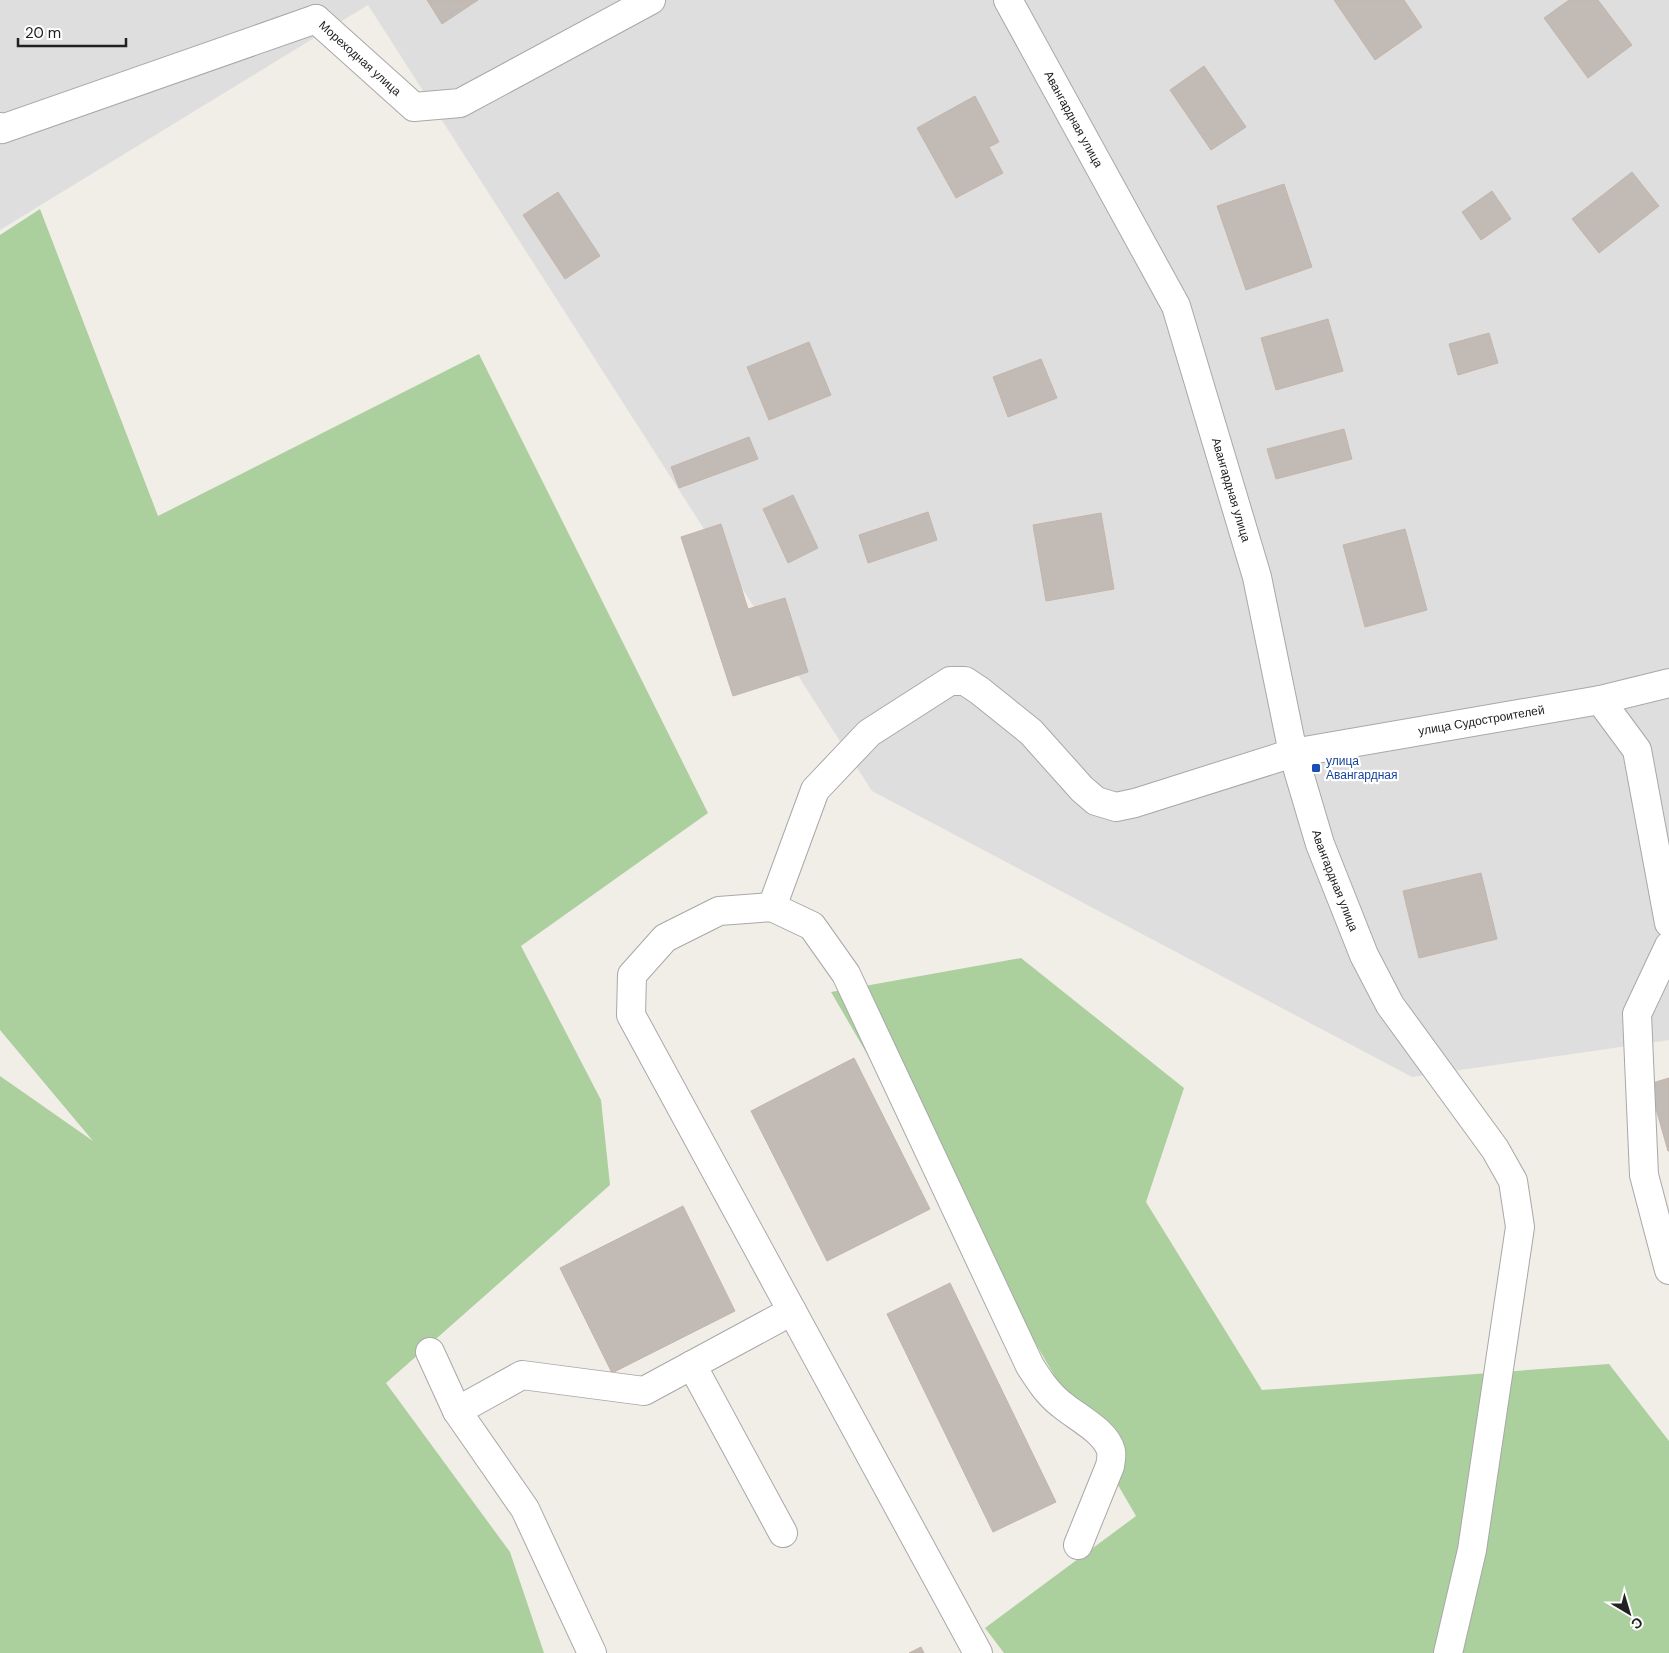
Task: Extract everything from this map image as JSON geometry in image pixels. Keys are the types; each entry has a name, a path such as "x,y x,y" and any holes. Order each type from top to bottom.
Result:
{"street":[{"name":"Мореходная улица","path":"0,127 2,129 11,126 313,9 414,107 460,103 651,0"},
{"name":"Авангардная улица","path":"1008,0 1176,306 1257,577 1293,754 1320,844 1364,955 1390,1004 1495,1148 1513,1181 1520,1227 1472,1550 1448,1653"},
{"name":"улица Судостроителей","path":"772,907 815,790 869,733 950,681 965,681 980,691 1032,732 1082,789 1096,801 1116,807 1135,803 1293,754 1600,700 1669,683"},
{"path":"1600,700 1637,750 1669,923"},
{"path":"978,1653 631,1016 632,975 665,938 719,911 772,907 812,926 846,974 1030,1366 1043,1386 1060,1404 1100,1433 1108,1442 1112,1453 1110,1466 1078,1545"},
{"path":"1669,946 1638,1014 1644,1175 1669,1270"},
{"path":"457,1411 522,1375 644,1391 792,1311"},
{"path":"430,1352 457,1411 525,1509 592,1653"},
{"path":"692,1365 783,1533"}],"shaded area":[{"path":"0,0 1669,0 1669,1040 1412,1077 872,791 368,5 0,230"}],"green space":[{"path":"40,209 158,516 479,354 708,813 521,946 601,1100 610,1185 386,1383 510,1552 544,1653 0,1653 0,1076 93,1141 0,1030 0,235"},
{"path":"1021,958 1184,1088 1146,1202 1262,1390 1609,1364 1669,1441 1669,1653 1004,1653 985,1628 1136,1516 831,992"}],"building":[{"path":"427,0 478,0 442,24"},
{"path":"1334,0 1404,0 1422,27 1375,60"},
{"path":"1569,0 1598,0 1632,45 1588,78 1544,18"},
{"path":"1204,66 1246,127 1211,150 1170,90"},
{"path":"975,96 999,142 989,147 1003,173 956,198 917,128"},
{"path":"1632,172 1659,206 1599,253 1572,219"},
{"path":"1284,184 1312,267 1246,290 1217,206"},
{"path":"1492,191 1511,219 1481,240 1462,212"},
{"path":"558,192 600,256 565,279 523,215"},
{"path":"1328,319 1343,371 1276,390 1261,338"},
{"path":"1489,333 1498,363 1458,375 1449,344"},
{"path":"809,342 831,395 769,420 747,367"},
{"path":"1041,359 1057,398 1008,417 993,377"},
{"path":"1344,429 1352,459 1276,479 1267,449"},
{"path":"749,437 758,459 679,488 671,467"},
{"path":"793,495 818,548 788,563 763,509"},
{"path":"928,512 937,540 868,563 859,535"},
{"path":"1101,513 1114,589 1046,601 1033,525"},
{"path":"721,524 748,609 785,598 808,672 733,696 681,537"},
{"path":"1405,529 1427,610 1365,627 1343,545"},
{"path":"1481,873 1497,939 1419,958 1403,891"},
{"path":"854,1058 930,1209 827,1261 751,1111"},
{"path":"1669,1078 1669,1151 1668,1151 1649,1084"},
{"path":"683,1206 735,1311 612,1373 560,1268"},
{"path":"950,1283 1056,1502 993,1532 887,1314"},
{"path":"921,1647 924,1653 909,1653"}],"place":[{"name":"улица Авангардная","path":"1316,768"}]}
